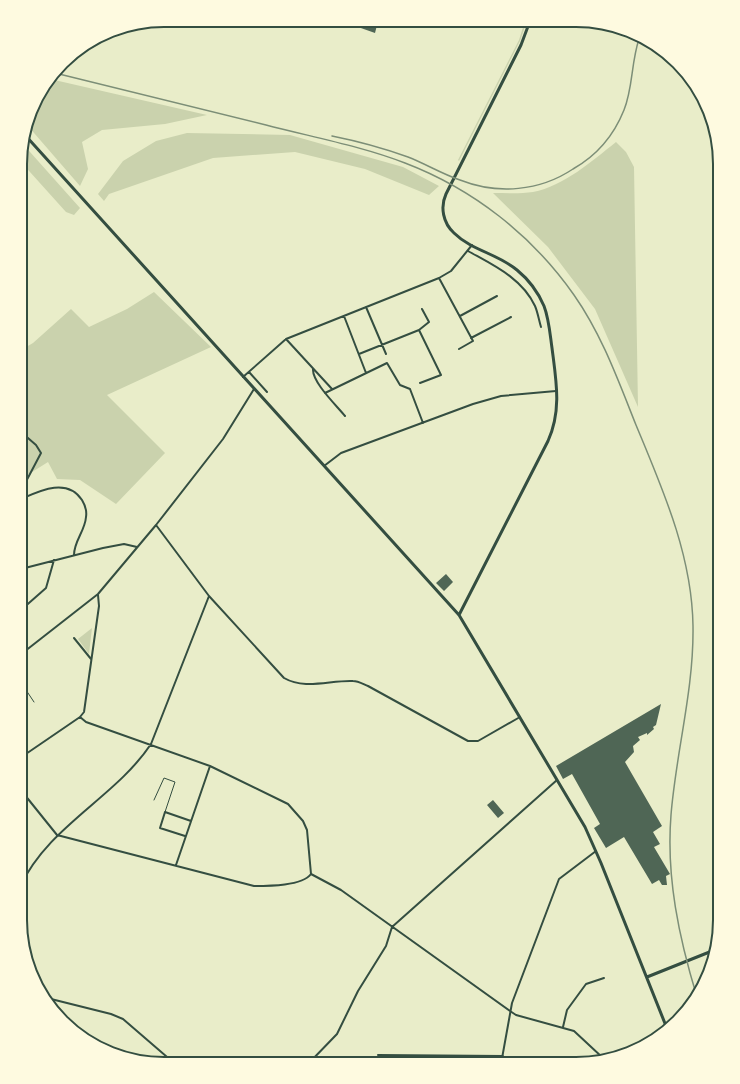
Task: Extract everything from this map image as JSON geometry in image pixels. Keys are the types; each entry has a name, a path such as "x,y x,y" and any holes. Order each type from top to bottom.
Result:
{"main road":[{"path":"459,615 549,439 557,406 557,391 547,316 538,294 516,269 458,236 448,227 444,214 444,200 523,42 528,27"},
{"path":"29,140 459,615 579,816 596,851 665,1024"},
{"path":"646,977 709,952"}],"street":[{"path":"244,377 286,339 439,278 451,270 472,245"},
{"path":"468,251 504,271 521,286 535,306 541,327"},
{"path":"439,278 473,341 458,349"},
{"path":"460,316 497,296"},
{"path":"366,307 386,354"},
{"path":"359,354 419,330 429,322 422,309"},
{"path":"344,316 366,373"},
{"path":"471,338 511,318"},
{"path":"419,330 441,375 420,383"},
{"path":"286,339 332,389"},
{"path":"325,393 387,363 400,385 410,389 423,423"},
{"path":"313,369 313,374 325,393 345,416"},
{"path":"249,372 267,392"},
{"path":"27,650 98,594 156,525 222,439 254,389"},
{"path":"324,466 341,453 473,404 501,396 557,391"},
{"path":"27,437 36,445 41,453 27,480"},
{"path":"27,497 52,487 61,487 72,491 80,497 86,510 86,518 74,548 74,555"},
{"path":"156,525 209,596 284,678 292,682 303,684 355,681 368,686 468,741 478,741 520,717"},
{"path":"27,568 74,555 124,544 137,547"},
{"path":"27,604 46,588 54,560"},
{"path":"27,753 80,717 85,706 99,606 98,594"},
{"path":"27,871 57,835 140,760 151,744 209,596"},
{"path":"74,638 91,660"},
{"path":"27,798 57,835 254,886 301,882 307,879 311,874 307,830 296,812 282,800 210,766 86,722 80,717"},
{"path":"176,865 210,766"},
{"path":"315,1057 337,1034 358,991 386,946 392,927 558,779"},
{"path":"186,837 160,828 165,812 191,821"},
{"path":"378,1055 503,1056 510,1011 559,879 596,851"},
{"path":"311,874 341,890 516,1015 574,1031 600,1055"},
{"path":"562,1027 567,1010 586,984 604,978"},
{"path":"53,999 111,1014 123,1019 167,1057"}],"lane":[{"path":"27,692 34,702"},
{"path":"154,800 164,778 175,782 165,812"}],"green space":[{"path":"523,27 525,27 520,41 459,161 458,160 519,40"},
{"path":"56,80 207,115 165,124 102,130 82,142 88,169 80,186 32,130 37,112 45,96"},
{"path":"187,133 290,135 403,167 439,186 429,195 365,169 295,152 213,158 109,194 104,201 98,194 123,161 156,141"},
{"path":"616,142 626,152 634,167 638,407 595,309 548,247 493,193 533,192 544,189 567,179"},
{"path":"28,150 80,208 74,215 66,212 27,169"},
{"path":"154,292 211,347 107,395 165,453 116,504 80,480 57,479 48,462 27,475 27,346 33,343 71,309 89,327 127,309"},
{"path":"92,628 89,654 78,639"}],"building":[{"path":"358,27 376,27 375,33"},
{"path":"446,574 453,582 444,591 436,583"},
{"path":"661,704 656,725 653,727 654,729 647,735 647,733 638,737 640,740 633,746 634,752 625,762 662,826 653,832 660,844 654,847 670,874 666,876 667,885 662,885 659,880 652,884 624,837 606,848 594,828 600,824 572,774 563,779 556,766"},
{"path":"493,800 504,813 498,818 487,805"}],"railway":[{"path":"332,136 399,154 453,178 474,185 504,189 533,186 547,182 581,164 597,151 610,136 620,119 627,102 638,42"},
{"path":"61,74 354,147 405,163 454,186 499,216 539,253 574,295 593,326 623,391 666,498 682,548 687,574 691,600 693,650 688,697 673,791 670,861 675,907 695,988"}]}
